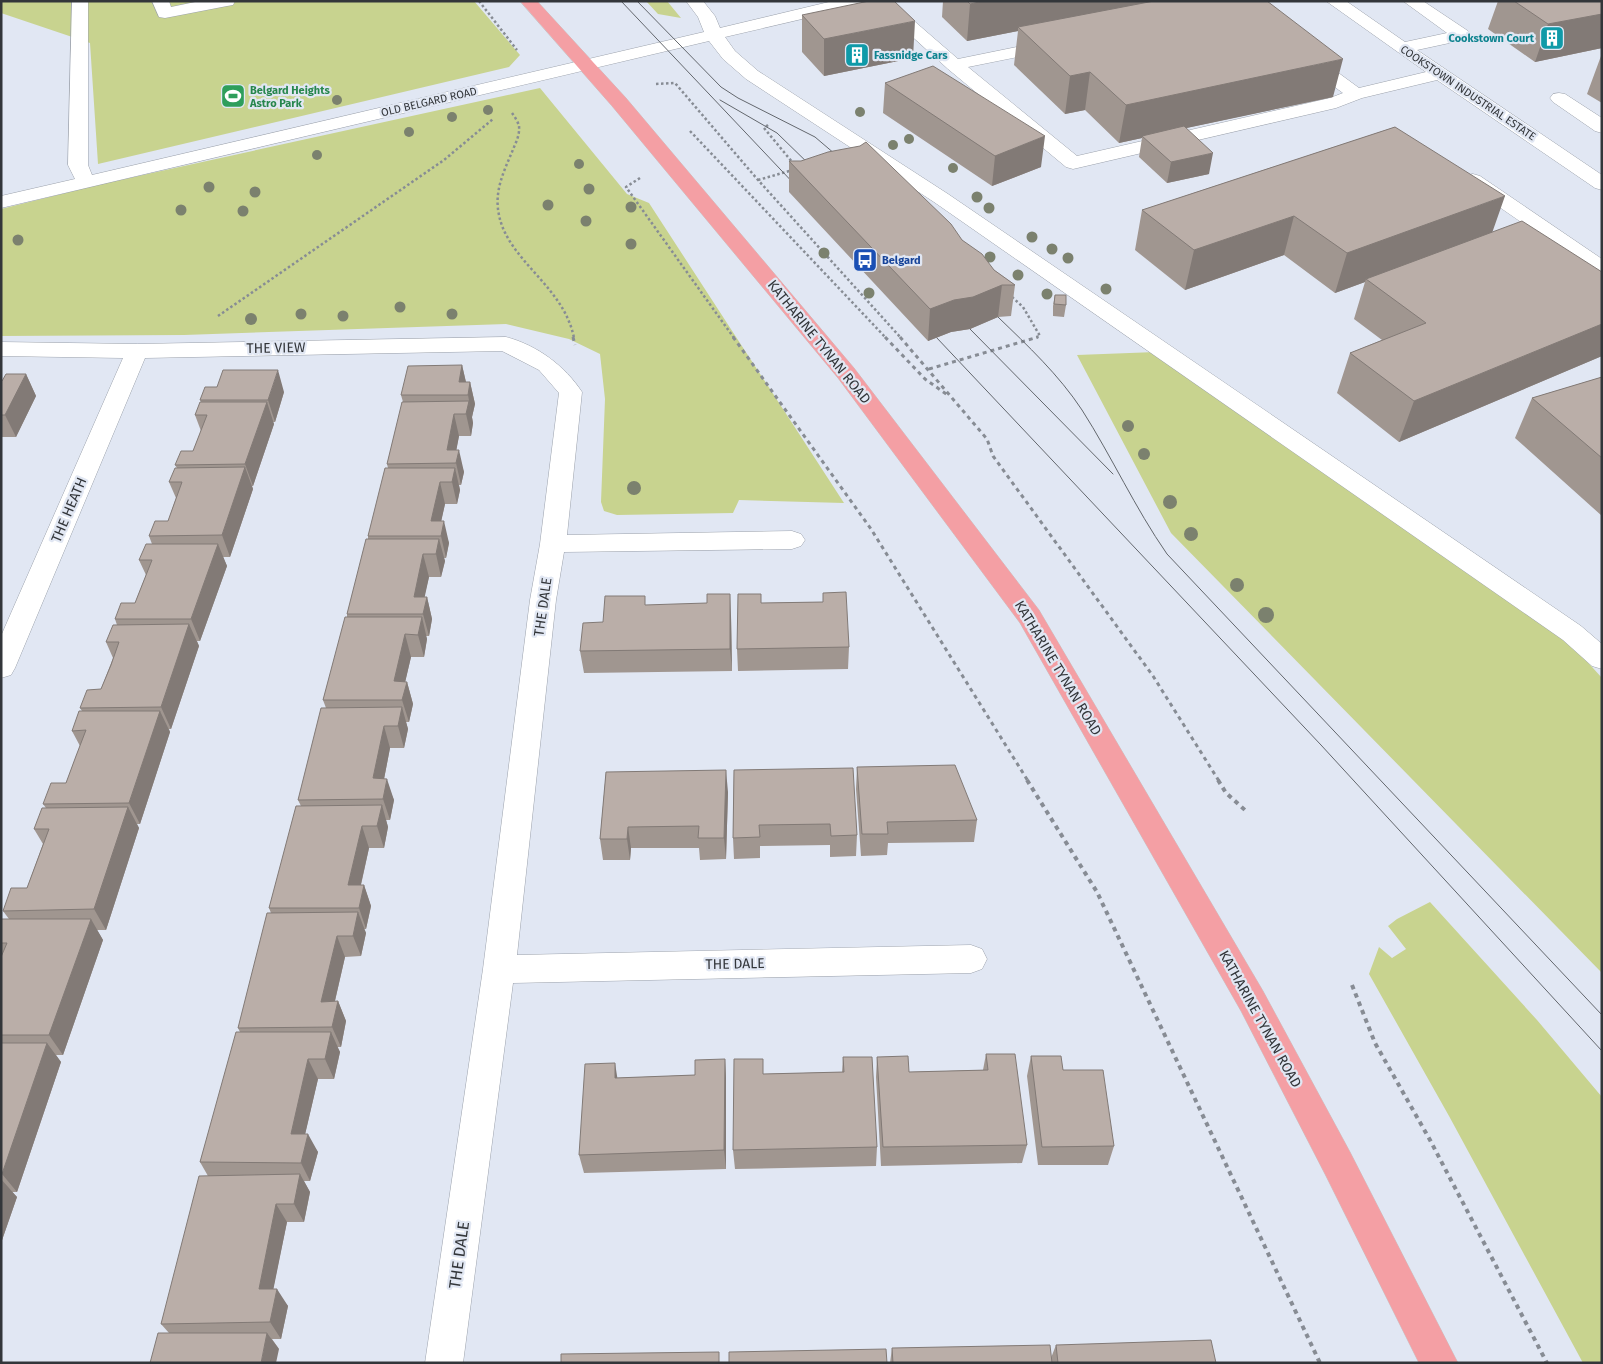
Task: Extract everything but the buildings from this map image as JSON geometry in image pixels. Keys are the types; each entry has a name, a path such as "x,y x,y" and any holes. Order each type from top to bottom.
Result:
{"main road":[{"name":"KATHARINE TYNAN ROAD","path":"528,1 619,102 846,373 1030,617 1252,1002 1338,1164 1439,1363"}],"street":[{"path":"80,1 78,165 86,182"},
{"path":"160,1 165,13 226,1"},
{"path":"694,1 708,20 714,35 729,55 752,75 851,138 1219,389 1564,628 1602,659"},
{"name":"OLD BELGARD ROAD","path":"1,202 856,1"},
{"path":"881,1 954,65 1073,163 1336,102 1356,94 1439,74"},
{"name":"COOKSTOWN INDUSTRIAL ESTATE","path":"1334,1 1602,184"},
{"path":"1401,48 1462,35 1411,1"},
{"path":"954,65 1071,41"},
{"path":"1293,47 1356,94"},
{"path":"1559,98 1602,127"},
{"path":"1456,168 1602,269"},
{"name":"THE VIEW","path":"1,349 137,351 506,344 558,357"},
{"name":"THE HEATH","path":"2,667 137,351"},
{"name":"THE DALE","path":"444,1363 499,969 543,600 553,544 571,392 558,357"},
{"path":"553,544 792,540"},
{"name":"THE DALE","path":"499,969 971,959"}],"path":[{"path":"479,1 517,51"},
{"path":"656,84 675,83 758,180 954,399 986,439 993,456 1154,676 1226,794 1246,811"},
{"path":"511,111 519,124 519,134 496,194 498,207 503,227 565,309 574,330 575,344 558,357"},
{"path":"217,317 444,160 495,118"},
{"path":"687,127 924,379 954,399"},
{"path":"758,180 797,169"},
{"path":"626,187 871,529 1097,892 1320,1363"},
{"path":"929,369 1040,336"},
{"path":"1352,985 1375,1043 1430,1140 1548,1363"}],"green space":[{"name":"Belgard Heights Astro Park","path":"1,1 474,1 520,55 509,67 98,164 90,43 1,13"},
{"path":"646,1 667,1 681,18 658,14"},
{"path":"540,88 627,194 649,203 844,503 739,500 733,513 617,515 604,511 601,502 605,399 600,354 569,339 506,324 184,335 1,336 1,209 97,185"},
{"path":"1156,352 1564,636 1602,678 1602,973 1171,533 1077,355"},
{"path":"1430,902 1537,1020 1602,1097 1602,1363 1583,1363 1449,1116 1369,974 1379,947 1392,958 1406,949 1388,926 1397,919"}],"tram line":[{"path":"621,1 798,188"},
{"path":"637,1 721,87 738,98 815,137 842,160"},
{"path":"720,100 777,133 814,169"},
{"path":"998,317 1043,361 1073,397 1093,428 1144,519 1167,554 1602,1015"},
{"path":"970,329 1113,474"},
{"path":"936,337 1321,745 1602,1051"}],"place":[{"name":"Cookstown Court","path":"1552,38"},
{"name":"Fassnidge Cars","path":"857,55"},
{"name":"Belgard Heights Astro Park","path":"233,96"},
{"name":"Belgard","path":"865,260"}]}
